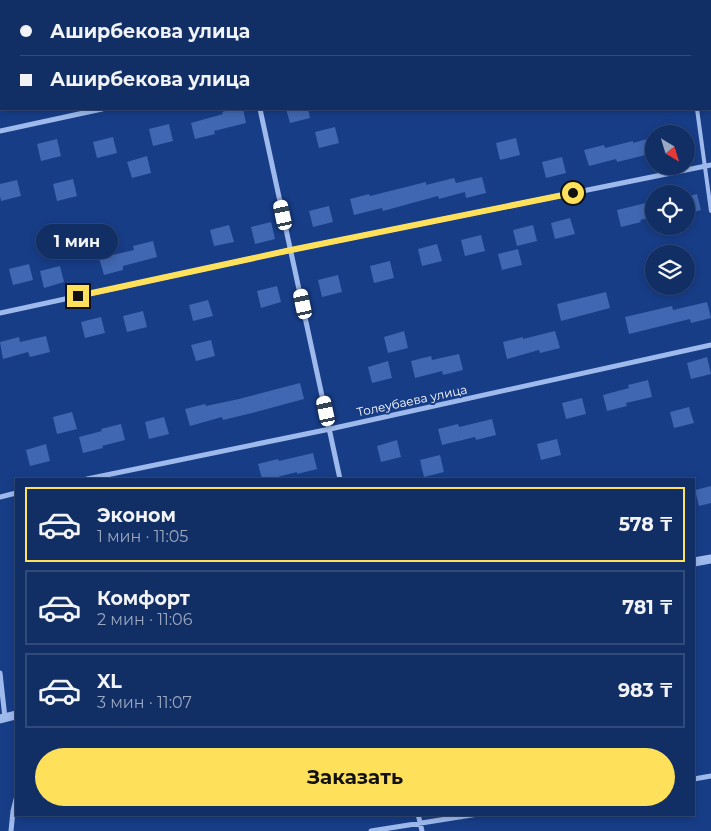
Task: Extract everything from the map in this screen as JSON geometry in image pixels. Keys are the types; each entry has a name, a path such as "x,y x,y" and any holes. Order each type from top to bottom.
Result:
{"street":[{"path":"0,131 97,110"},
{"path":"260,110 340,478"},
{"path":"0,313 291,250 711,165"},
{"name":"Толеубаева улица","path":"92,478 330,429 711,345"},
{"path":"0,497 15,493"},
{"path":"695,562 711,559"},
{"path":"0,673 2,718 15,715"},
{"path":"695,779 711,776"},
{"path":"11,831 15,803"},
{"path":"418,816 422,831"},
{"path":"371,831 465,816"}],"lane":[{"path":"697,110 711,211"}],"building":[{"path":"243,110 246,123 214,131 215,134 195,139 191,123 223,114 222,112"},
{"path":"286,110 308,110 310,118 290,123"},
{"path":"169,124 173,141 153,146 149,129"},
{"path":"335,127 339,143 319,148 315,132"},
{"path":"113,137 117,153 97,158 93,142"},
{"path":"516,138 520,155 500,160 496,143"},
{"path":"57,139 61,156 41,161 37,144"},
{"path":"645,140 645,155 617,162 616,159 589,166 584,150 604,145 605,148 633,141 633,143"},
{"path":"147,156 151,173 132,178 127,162"},
{"path":"562,157 566,173 546,178 542,162"},
{"path":"482,177 486,193 466,198 465,192 439,199 438,196 383,211 382,208 354,215 350,199 426,182 426,185 454,178 456,183"},
{"path":"73,179 77,196 57,201 53,184"},
{"path":"17,180 21,196 1,201 0,184"},
{"path":"697,194 701,210 695,212 695,195"},
{"path":"645,203 645,219 640,220 641,222 621,227 617,210"},
{"path":"329,206 333,222 313,227 309,211"},
{"path":"570,218 575,234 555,239 551,223"},
{"path":"271,222 275,239 255,244 251,227"},
{"path":"229,225 234,242 214,246 210,230"},
{"path":"533,225 537,241 517,246 513,230"},
{"path":"87,232 91,249 71,254 67,238"},
{"path":"481,235 485,251 465,256 461,240"},
{"path":"153,241 157,257 123,266 123,270 104,275 99,258 134,250 133,246"},
{"path":"437,244 442,261 422,266 418,249"},
{"path":"518,249 522,265 502,270 498,254"},
{"path":"390,261 394,278 374,283 370,266"},
{"path":"29,264 33,280 13,285 9,269"},
{"path":"60,266 64,282 44,288 40,271"},
{"path":"338,275 342,292 322,297 318,280"},
{"path":"277,286 281,302 261,308 257,291"},
{"path":"606,292 610,308 561,321 557,304"},
{"path":"208,300 213,316 193,321 189,305"},
{"path":"707,302 711,318 691,323 690,319 629,334 625,317 672,306 673,310"},
{"path":"143,311 147,327 127,332 123,316"},
{"path":"101,317 105,333 85,338 81,322"},
{"path":"404,331 408,348 388,353 384,337"},
{"path":"555,331 560,348 540,353 539,350 507,359 503,342"},
{"path":"46,336 50,352 30,357 28,352 3,359 0,342 19,337 20,342"},
{"path":"211,340 215,356 196,361 191,345"},
{"path":"459,354 463,370 443,375 442,371 415,378 411,361 431,356 432,360"},
{"path":"707,357 711,374 691,379 687,363"},
{"path":"388,361 392,378 372,383 368,367"},
{"path":"648,380 652,397 626,403 627,406 607,411 603,395 629,388 628,385"},
{"path":"300,383 304,399 223,420 222,417 190,426 185,409 239,399"},
{"path":"582,398 586,414 566,419 562,403"},
{"path":"689,407 694,423 674,428 670,412"},
{"path":"72,412 77,429 57,434 53,417"},
{"path":"164,417 169,434 149,439 145,422"},
{"path":"492,419 496,435 476,440 475,437 442,445 438,429 458,424 459,427"},
{"path":"121,424 125,440 83,453 79,437"},
{"path":"557,439 561,455 541,460 537,444"},
{"path":"397,440 401,457 381,462 377,446"},
{"path":"46,444 50,461 30,466 26,450"},
{"path":"313,453 317,469 274,478 262,478 258,464 278,459 279,461"},
{"path":"440,455 444,472 424,477 420,460"},
{"path":"711,486 711,503 699,506 695,490"}],"route":[{"path":"78,296 291,250 573,193"}]}
